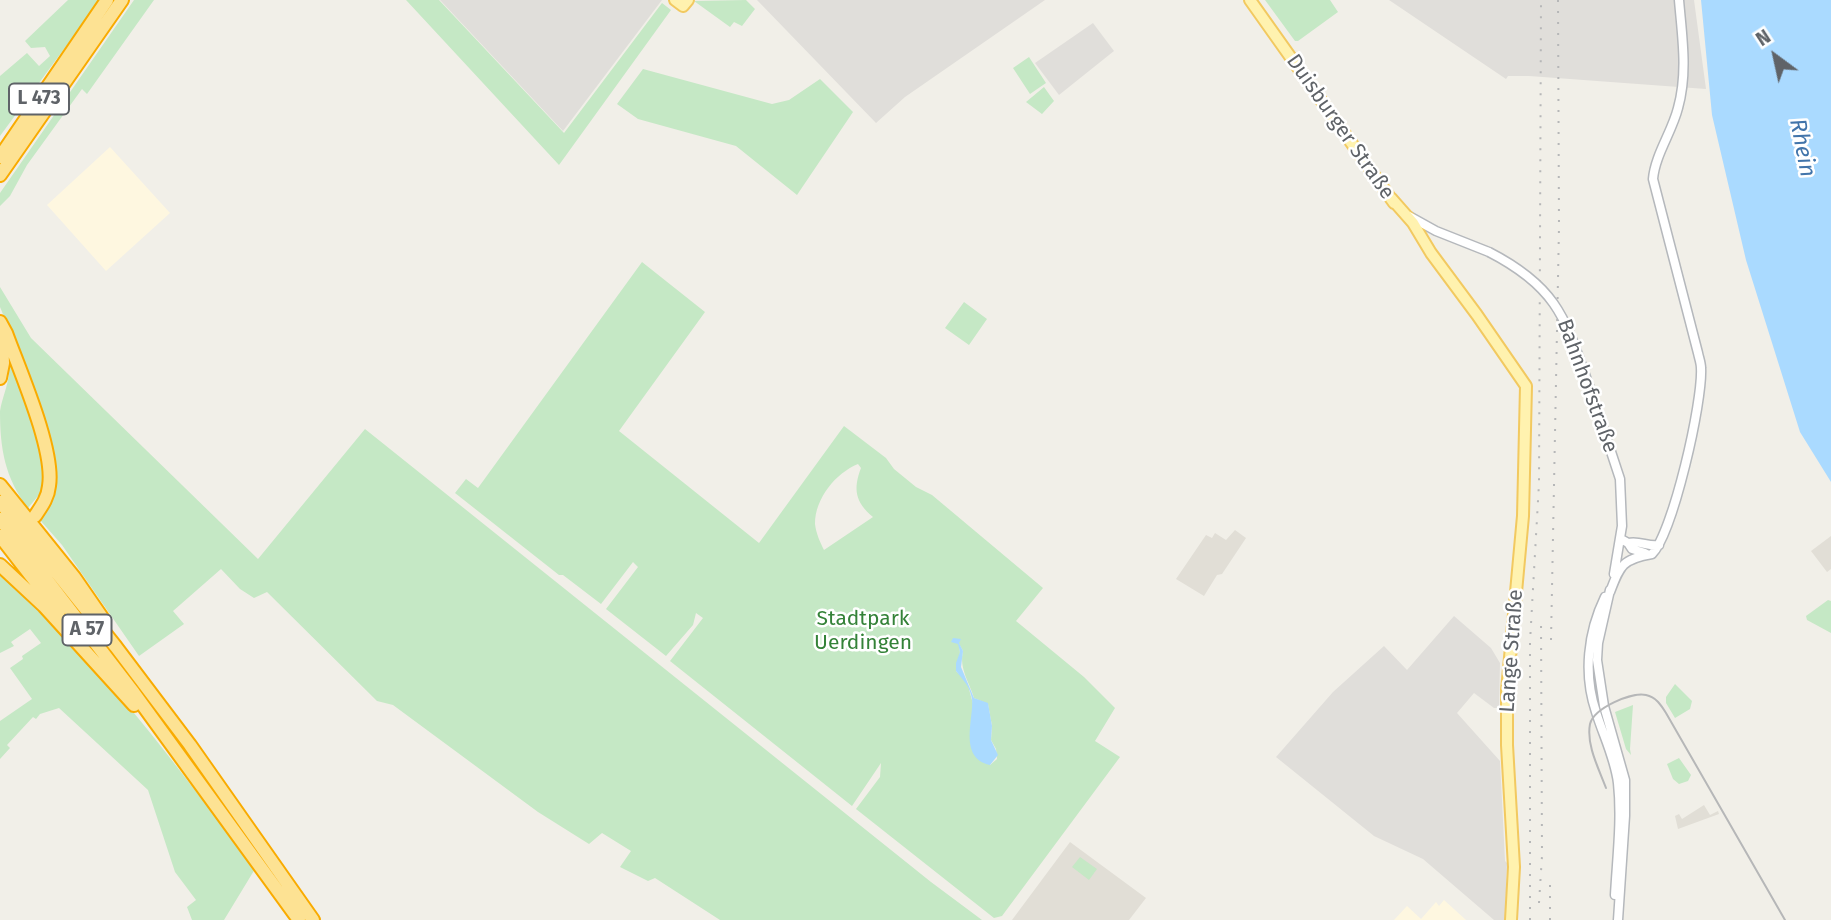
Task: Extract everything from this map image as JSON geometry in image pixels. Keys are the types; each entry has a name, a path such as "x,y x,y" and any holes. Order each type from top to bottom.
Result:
{"highway":[{"name":"L 473","path":"0,157 107,0"},
{"name":"L 473","path":"0,175 122,0"},
{"path":"1,141 78,42"},
{"path":"0,187 15,153"},
{"path":"0,322 6,332 48,456 49,488 44,503 35,516"},
{"path":"0,328 3,363 0,378"},
{"path":"0,473 15,502"},
{"path":"0,485 74,577 126,652 138,676"},
{"name":"A 57","path":"0,502 138,676 275,876 313,920"},
{"name":"A 57","path":"0,519 260,855"},
{"path":"0,536 100,665 152,726 171,743"},
{"path":"0,565 44,606 100,665"},
{"name":"A 57","path":"275,876 299,920"}],"main road":[{"name":"Duisburger Straße","path":"1250,0 1391,198 1413,234 1428,248"},
{"name":"Bahnhofstraße","path":"1391,198 1408,215"},
{"name":"Duisburger Straße","path":"1408,215 1428,248 1525,383"},
{"name":"Lange Straße","path":"1511,920 1514,867 1507,745 1507,690 1524,505 1525,383"}],"street":[{"path":"1610,592 1619,568 1624,563 1630,558 1652,554 1659,545 1685,467 1702,370 1653,179 1656,163 1674,123 1685,69 1679,0"},
{"name":"Bahnhofstraße","path":"1408,215 1436,231 1489,252 1531,277 1555,305 1571,336 1620,479 1625,541 1612,582 1598,643 1597,660 1604,706 1625,780 1617,920"},
{"path":"1428,248 1429,234 1436,231"},
{"path":"1625,541 1659,545"},
{"path":"1625,541 1632,549 1652,554"},
{"name":"Bahnhofstraße","path":"1612,582 1595,624 1588,669 1593,704 1618,781 1617,920"}],"shaded area":[{"path":"440,0 662,0 563,131"},
{"path":"757,0 1045,0 905,97 876,123"},
{"path":"1389,0 1694,0 1706,89 1529,76 1508,76 1506,79"},
{"path":"1093,23 1114,51 1059,95 1035,63"},
{"path":"110,147 170,213 106,271 47,205"},
{"path":"1235,530 1246,538 1204,596 1176,579 1206,535 1212,538 1215,533 1226,540"},
{"path":"1831,536 1831,569 1827,572 1811,551"},
{"path":"1454,616 1491,648 1500,663 1499,708 1494,708 1474,693 1457,713 1500,761 1507,863 1505,920 1494,920 1423,859 1374,836 1276,757 1333,692 1384,646 1407,670"},
{"path":"1704,805 1710,815 1718,811 1719,814 1678,829 1675,816 1679,814 1682,819"},
{"path":"1070,842 1146,898 1129,920 1012,920"},
{"path":"1444,900 1466,920 1394,920 1407,906 1421,919 1436,902 1439,906"}],"green space":[{"path":"68,0 100,0 0,136 0,76 27,53 39,66 50,56 45,47 31,48 25,41"},
{"path":"134,0 154,0 87,94 82,89 27,165 10,196 0,206 0,193"},
{"path":"406,0 439,0 564,133 662,3 671,10 559,165"},
{"path":"746,0 755,9 742,26 734,22 730,27 694,1"},
{"path":"1265,0 1330,0 1338,12 1295,41"},
{"path":"1029,57 1046,83 1030,94 1013,68"},
{"path":"643,69 772,104 789,100 820,79 853,112 797,195 736,146 638,119 617,104"},
{"path":"1044,87 1054,101 1042,114 1026,102"},
{"name":"Stadtpark Uerdingen","path":"642,262 705,312 619,431 759,543 844,426 1043,588 1016,621 1084,677 1115,708 1095,741 1120,757 1002,916 994,918 856,809 880,777 881,763 852,806 670,661 703,618 696,613 693,625 666,656 606,609 638,567 633,562 601,604 563,575 559,575 455,493 466,479 478,488","holes":["858,464 861,468 857,495 862,506 873,517 824,550 815,524 819,505 835,480","959,644 963,651 963,669 974,698 988,704 992,726 991,740 997,759 990,765 967,682 956,671"]},
{"path":"0,287 31,338 258,559 365,429 982,920 720,920 655,878 648,881 620,867 631,851 602,833 589,844 538,812 393,705 377,701 267,592 254,598 240,589 221,569 173,611 184,624 139,656 62,545 40,520 55,494 54,464 17,348 0,307"},
{"path":"964,302 987,319 969,345 945,328"},
{"path":"0,326 46,455 44,489 28,508 9,474 1,438 0,411 9,373 1,372"},
{"path":"0,573 40,609 113,688 255,869 224,920 192,920 187,907 196,900 175,872 148,790 59,708 40,714 36,719 33,717 7,745 10,748 0,759 0,721 32,699 10,668 41,643 30,629 11,642 14,646 0,653"},
{"path":"1828,600 1831,601 1831,633 1807,620 1806,616"},
{"path":"1675,684 1692,701 1690,709 1675,718 1666,703 1666,697"},
{"path":"1633,705 1631,755 1626,749 1615,712"},
{"path":"1679,758 1691,775 1688,781 1679,784 1673,779 1667,764"},
{"path":"1080,857 1097,869 1089,880 1072,867"}],"water":[{"name":"Rhein","path":"1701,0 1831,0 1831,482 1800,432 1746,260 1712,115"},
{"path":"953,638 961,639 961,667 974,698 988,703 992,726 991,740 998,755 990,765 974,755 971,746 972,699 968,687 956,671 960,652 958,644 951,642"}],"tram line":[{"path":"1606,788 1590,740 1590,724 1593,718 1606,707 1631,696 1646,695 1653,698 1666,713 1785,920"}],"railway":[{"path":"1530,920 1530,642 1539,483 1541,0"},
{"path":"1551,640 1559,227 1558,0"},
{"path":"1539,903 1542,856 1541,619"},
{"path":"1550,878 1550,920"}]}
